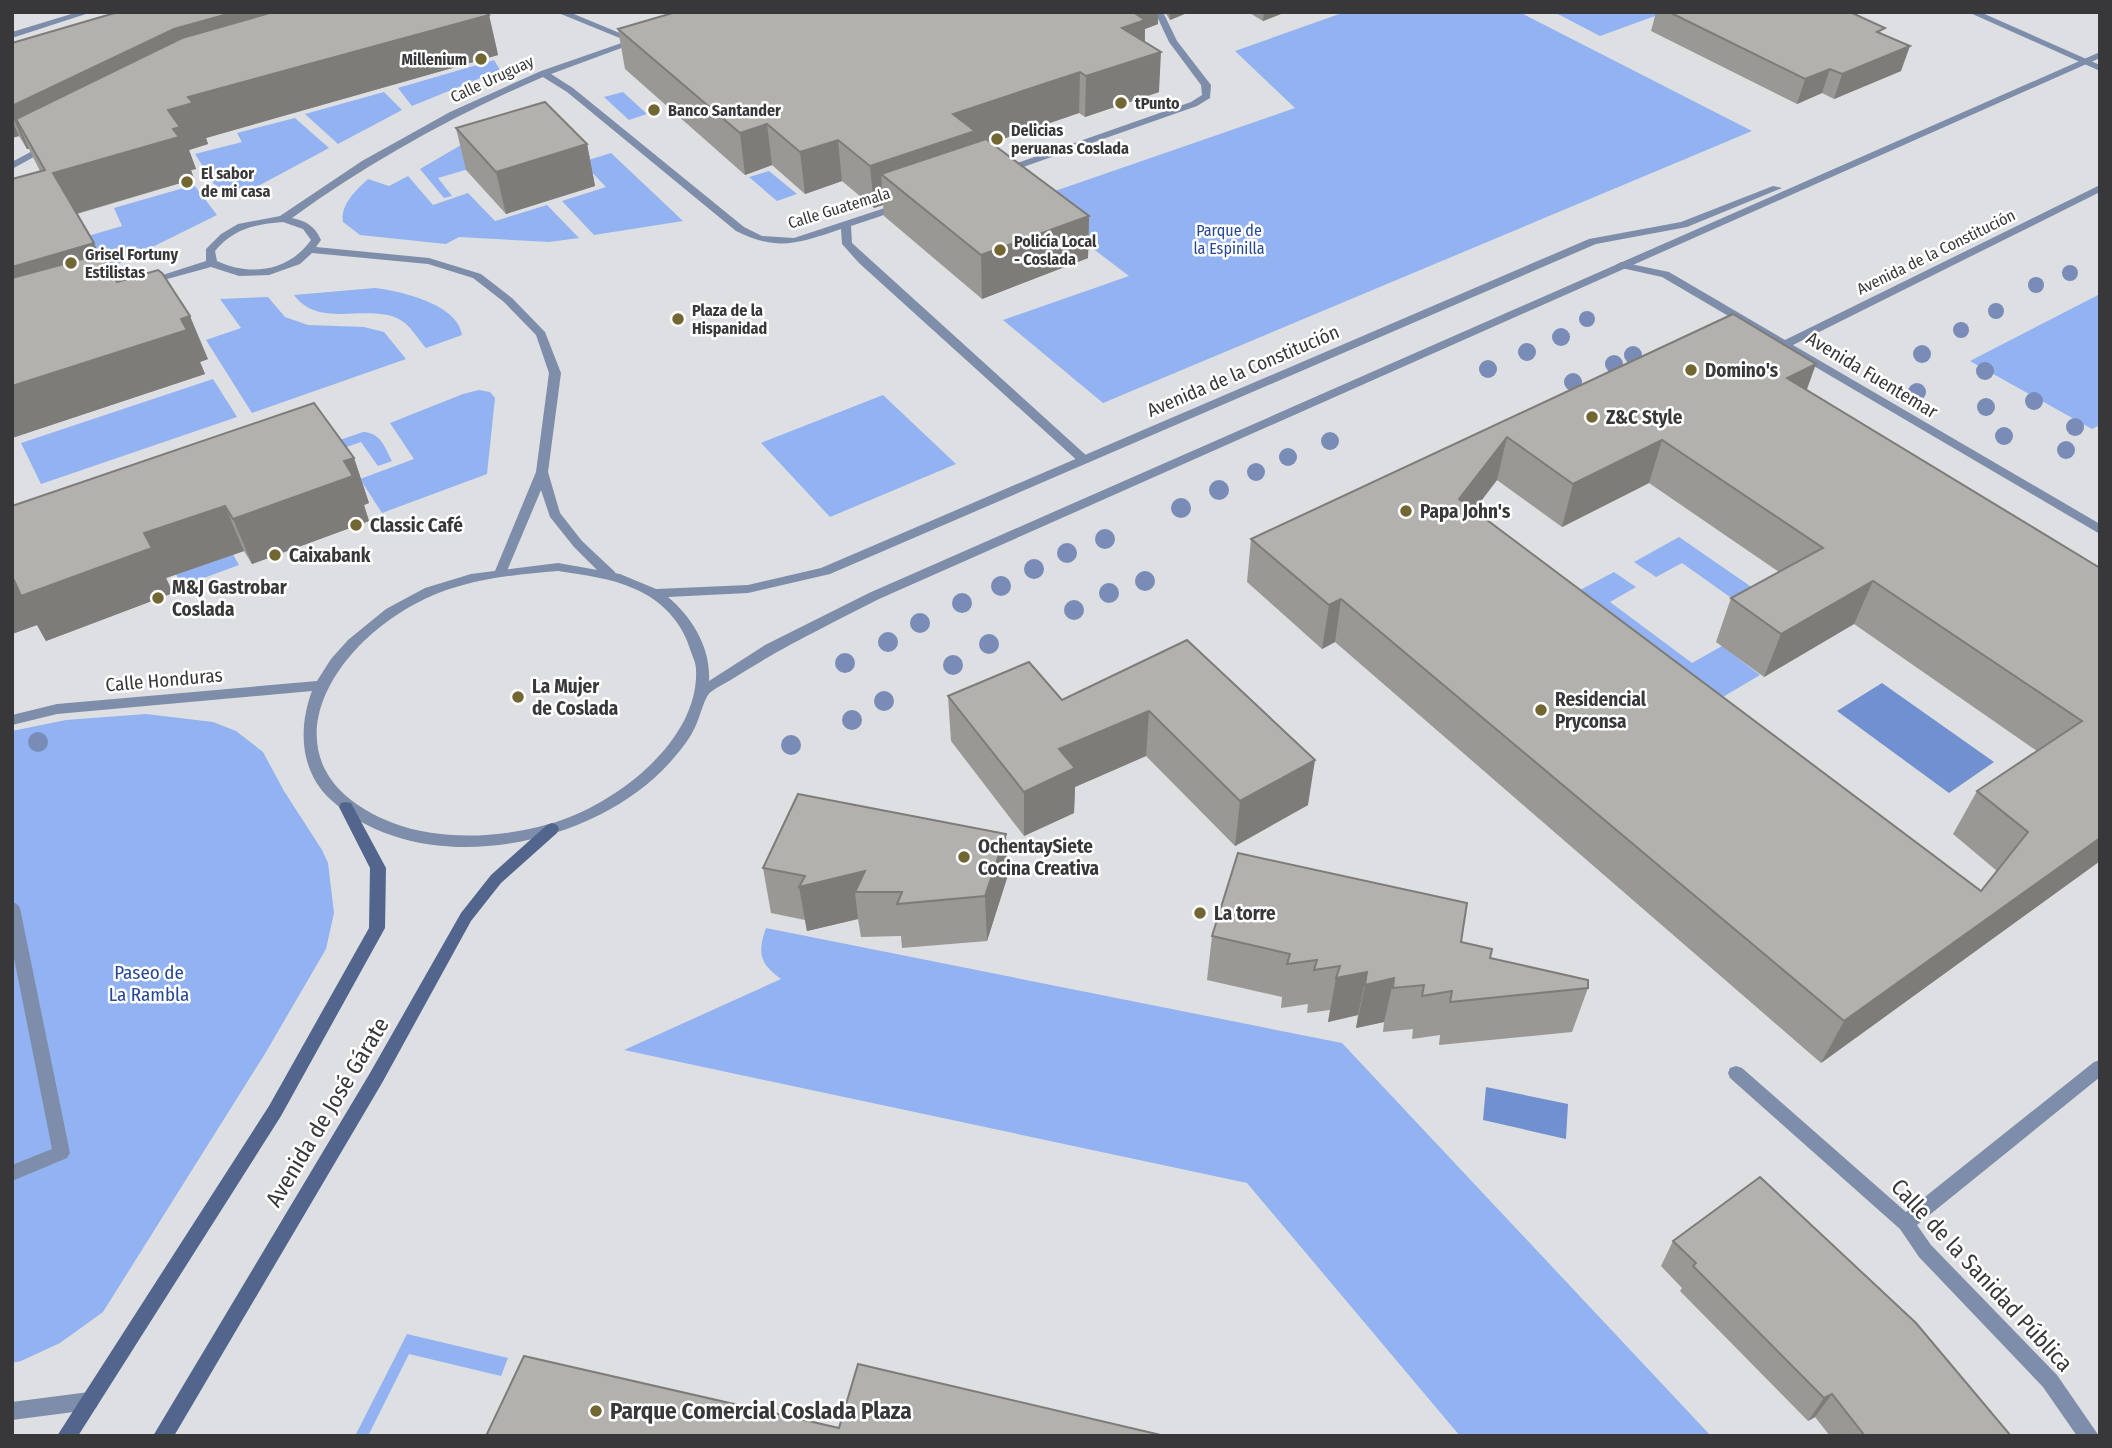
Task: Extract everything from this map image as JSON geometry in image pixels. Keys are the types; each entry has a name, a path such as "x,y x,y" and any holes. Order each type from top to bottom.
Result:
{"main road":[{"path":"67,1436 275,1111 377,928 378,868 346,807"},
{"name":"Avenida de José Gárate","path":"163,1436 376,1078 466,917 496,878 552,829"}],"street":[{"path":"12,35 88,12"},
{"path":"560,12 635,41"},
{"path":"991,175 1184,108 1207,96 1206,85 1173,42 1159,12"},
{"path":"1972,12 2100,68"},
{"name":"Calle Uruguay","path":"283,219 336,179 429,127 545,74 647,38"},
{"name":"Avenida de la Constitución","path":"703,691 770,648 874,596 2100,55"},
{"name":"Calle Guatemala","path":"545,74 570,90 740,229 760,239 796,241 912,202"},
{"path":"12,166 58,140"},
{"name":"Avenida de la Constitución","path":"655,593 748,589 825,571 1593,242 1683,225 1800,179 1845,168"},
{"name":"Avenida de la Constitución","path":"1786,344 2100,188"},
{"path":"139,285 212,263 225,271 247,274 272,271 295,262 310,250 316,240 312,230 301,222 283,219 260,221 218,239 210,251 212,263"},
{"path":"846,225 847,244 863,261 1084,460"},
{"path":"310,250 429,261 477,276 508,300 541,334 555,373 542,472 501,570"},
{"name":"Avenida Fuentemar","path":"1620,265 1665,274 2100,530"},
{"path":"542,472 554,514 578,544 610,575"},
{"path":"558,567 610,575 655,593 684,620 702,653 703,691 686,734 650,775 598,810 552,829 464,841 398,832 346,807 317,771 309,728 321,685 350,645 392,611 444,585 501,570 558,567"},
{"name":"Calle Honduras","path":"12,720 57,709 321,685"},
{"path":"12,908 61,1153 12,1173"},
{"path":"1906,1223 2100,1067"},
{"name":"Calle de la Sanidad Pública","path":"1736,1073 1906,1223 1925,1251 2050,1381 2090,1436"},
{"path":"12,1411 89,1401"}],"green space":[{"name":"Parque de la Espinilla","path":"1345,12 1519,12 1752,131 1103,403 1003,320 1129,276 1029,200 1295,108 1235,51"},
{"path":"1554,12 1666,12 1600,36"},
{"path":"494,60 500,70 412,106 398,88"},
{"path":"384,92 402,110 338,144 305,114"},
{"path":"623,92 647,114 629,120 604,97"},
{"path":"295,118 329,148 247,192 227,191 214,184 195,154 242,142 237,133"},
{"path":"473,138 499,160 438,178 452,196 444,198 420,169"},
{"path":"611,153 683,221 594,235 562,201 606,187 582,162"},
{"path":"769,171 797,194 777,201 749,177"},
{"path":"408,176 433,205 468,193 495,221 547,205 579,238 549,242 459,237 446,244 360,235 343,222 346,204 368,179 389,186"},
{"path":"194,185 217,215 108,269 88,236 122,226 114,208"},
{"path":"375,288 399,292 439,307 458,324 462,335 426,348 405,323 392,316 318,312 305,306 294,295"},
{"path":"2100,294 2100,425 2092,429 1970,361"},
{"path":"268,297 285,317 308,325 364,327 384,332 406,359 252,413 206,340 241,328 220,299"},
{"path":"213,379 237,417 41,484 21,443"},
{"path":"479,390 490,392 495,398 487,474 382,513 360,479 414,459 390,423"},
{"path":"883,395 956,464 830,517 761,443"},
{"path":"363,432 378,438 392,461 378,466 361,442 332,452 279,461"},
{"path":"220,531 239,565 182,586 176,574"},
{"path":"1679,537 1825,638 1764,621 1682,563 1656,577 1634,562"},
{"path":"1614,572 1636,587 1610,602 1692,663 1722,646 1760,675 1711,704 1567,597"},
{"name":"Paseo de La Rambla","path":"146,714 213,722 236,731 263,752 328,863 334,913 326,949 266,1052 103,1312 60,1343 12,1363 12,731 66,720"},
{"path":"766,928 1342,1043 1711,1436 1460,1436 1247,1183 624,1050 781,979 762,957"},
{"path":"407,1334 508,1358 501,1376 409,1354 368,1436 355,1436"}],"shaded area":[{"path":"1882,683 1994,762 1949,793 1837,711"},
{"path":"1486,1087 1568,1104 1566,1139 1483,1120"}],"building":[{"path":"118,12 235,12 174,29 12,106 12,43"},
{"path":"273,12 486,12 489,15 188,97 193,103 168,110 180,127 173,129 179,137 53,173 94,243 12,267 12,179 45,170 16,119 182,38"},
{"path":"676,12 1133,12 1145,20 1122,28 1161,52 1086,76 1080,72 953,114 975,131 870,166 838,140 800,152 767,124 740,133 618,29"},
{"path":"1669,12 1850,12 1885,28 1877,32 1910,46 1842,74 1830,69 1805,79"},
{"path":"545,102 587,144 496,172 456,128"},
{"path":"986,139 1089,216 981,255 881,174"},
{"path":"101,254 117,282 158,270 162,273 190,316 181,319 187,330 12,386 12,278"},
{"path":"1733,314 1816,364 1787,378 2100,568 2100,838 1844,1021 1341,599 1329,605 1251,539","holes":["1507,437 1573,484 1662,440 1823,548 1731,598 1781,634 1873,581 2082,721 1977,791 2028,832 1981,891 1459,499"]},
{"path":"314,403 354,458 344,461 353,476 233,519 225,506 144,533 152,548 21,596 12,580 12,506"},
{"path":"1187,640 1315,760 1240,801 1149,711 1059,749 1075,768 1024,792 948,696 1029,662 1062,700"},
{"path":"798,794 1006,834 985,896 897,904 902,892 855,892 865,871 799,887 805,876 763,868"},
{"path":"1238,853 1467,903 1461,942 1492,949 1490,958 1588,980 1588,988 1450,1002 1452,991 1422,996 1424,985 1393,988 1394,978 1365,985 1367,972 1336,978 1340,966 1314,970 1317,960 1287,964 1290,954 1212,936"},
{"path":"1760,1177 1916,1323 2011,1436 1865,1436 1832,1394 1824,1398 1693,1266 1696,1263 1673,1241"},
{"path":"524,1356 839,1428 858,1364 1165,1436 486,1436"}],"place":[{"name":"Millenium","path":"481,59"},
{"name":"tPunto","path":"1121,103"},
{"name":"Banco Santander","path":"654,110"},
{"name":"Delicias peruanas Coslada","path":"997,139"},
{"name":"El sabor de mi casa","path":"187,182"},
{"name":"Policía Local - Coslada","path":"1000,250"},
{"name":"Grisel Fortuny Estilistas","path":"71,263"},
{"name":"Plaza de la Hispanidad","path":"678,319"},
{"name":"Domino's","path":"1691,370"},
{"name":"Z&C Style","path":"1592,417"},
{"name":"Papa John's","path":"1406,511"},
{"name":"Classic Café","path":"356,525"},
{"name":"Caixabank","path":"275,555"},
{"name":"M&J Gastrobar Coslada","path":"158,598"},
{"name":"La Mujer de Coslada","path":"518,697"},
{"name":"Residencial Pryconsa","path":"1541,710"},
{"name":"OchentaySiete Cocina Creativa","path":"964,857"},
{"name":"La torre","path":"1200,913"},
{"name":"Parque Comercial Coslada Plaza","path":"596,1411"}]}
